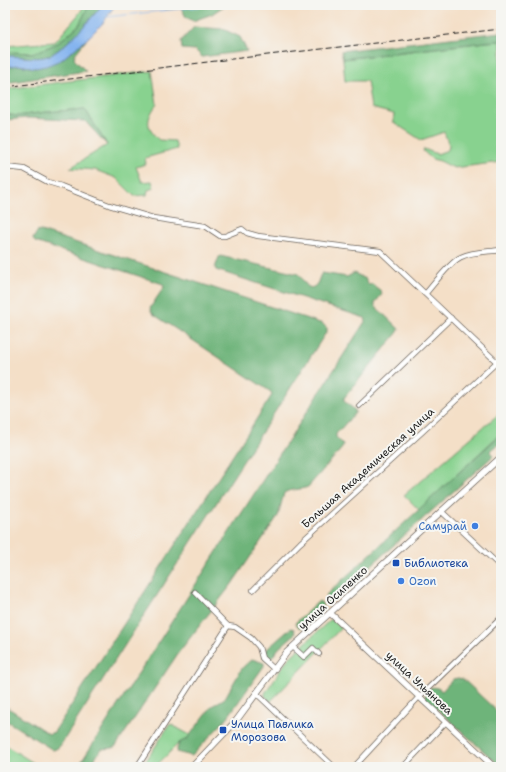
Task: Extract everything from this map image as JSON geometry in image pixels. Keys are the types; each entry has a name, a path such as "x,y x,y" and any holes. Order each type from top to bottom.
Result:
{"main road":[{"name":"улица Осипенко","path":"192,767 232,725 274,669 293,647 501,457"},
{"name":"улица Ульянова","path":"330,613 446,722 487,765 494,767"}],"street":[{"path":"5,167 24,169 48,182 109,205 153,218 205,226 220,236 225,236 242,229 248,233 258,236 380,251 426,293 501,366"},
{"path":"426,293 460,257 476,252 501,250"},
{"path":"359,406 451,318"},
{"name":"Большая Академическая улица","path":"253,590 300,542 497,362"},
{"path":"441,511 501,567"},
{"path":"195,592 228,626 235,627 251,638 259,647 262,658 274,669"},
{"path":"354,767 420,697 501,618"},
{"path":"137,767 228,626"},
{"path":"293,647 304,657 313,648 319,654"},
{"path":"256,693 334,767"},
{"path":"404,767 446,722"}],"green space":[{"path":"85,5 89,5 79,25 58,43 34,53 5,52 5,46 55,42"},
{"path":"89,5 102,5 92,18 55,53 39,58 5,57 5,52 34,53 58,43 79,25"},
{"path":"225,5 212,14 193,21 186,17 181,8 164,9 160,6"},
{"path":"194,27 223,29 240,37 247,51 202,57 195,50 182,49 181,41"},
{"path":"501,32 501,41 343,59 341,51"},
{"path":"87,39 75,54 74,59 86,71 5,83 5,67 19,65 36,68 61,60"},
{"path":"501,41 501,162 454,168 432,159 423,151 424,149 437,154 448,150 449,145 444,132 421,140 393,122 394,114 371,108 367,81 345,81 343,59"},
{"path":"152,71 157,104 149,119 149,127 159,140 175,141 177,149 145,158 146,164 136,167 142,182 152,181 154,188 148,190 147,195 134,196 116,178 95,170 70,168 107,145 85,109 17,116 5,114 5,89"},
{"path":"85,109 107,145 85,121 28,118 5,120 5,114 17,116"},
{"path":"41,231 323,324 327,328 327,331 60,746 53,750 5,720 5,706 49,734 54,732 272,395 271,392 153,314 150,308 164,287 163,284 35,242 33,239 37,232"},
{"path":"220,256 298,274 310,288 316,285 322,273 347,277 354,273 366,279 366,282 369,285 372,284 381,291 382,294 375,303 375,306 399,329 344,398 344,401 355,410 355,413 336,434 336,437 343,444 343,447 308,487 284,493 278,516 232,584 179,652 116,746 113,748 101,749 90,767 78,767 366,320 365,318 216,270 215,268"},
{"path":"501,412 501,433 419,510 404,495"},
{"path":"501,434 501,446 498,445 490,451 493,456 327,605 325,601 326,595"},
{"path":"319,601 322,603 323,609 300,629 295,623"},
{"path":"330,620 333,620 341,628 270,702 265,696 265,693 288,659"},
{"path":"291,628 294,629 295,634 279,648 269,661 263,657 267,649"},
{"path":"252,659 264,663 264,666 227,718 192,756 176,752 179,743 187,739 212,706 225,698 242,668"},
{"path":"453,679 463,679 501,715 501,767 425,698 429,689 433,687 442,691"},
{"path":"170,724 190,735 187,739 179,743 155,767 142,767"},
{"path":"5,745 40,767 5,767"}],"water":[{"path":"102,5 115,5 103,23 87,39 61,60 36,68 19,65 5,67 5,57 8,56 39,58 55,53 92,18"}],"waterway":[{"path":"106,17 215,5"}],"railway":[{"path":"5,87 232,59 501,29"}],"place":[{"name":"Самурай","path":"475,526"},
{"name":"Библиотека","path":"396,563"},
{"name":"Ozon","path":"401,581"},
{"name":"Улица Павлика Морозова","path":"223,730"}]}
